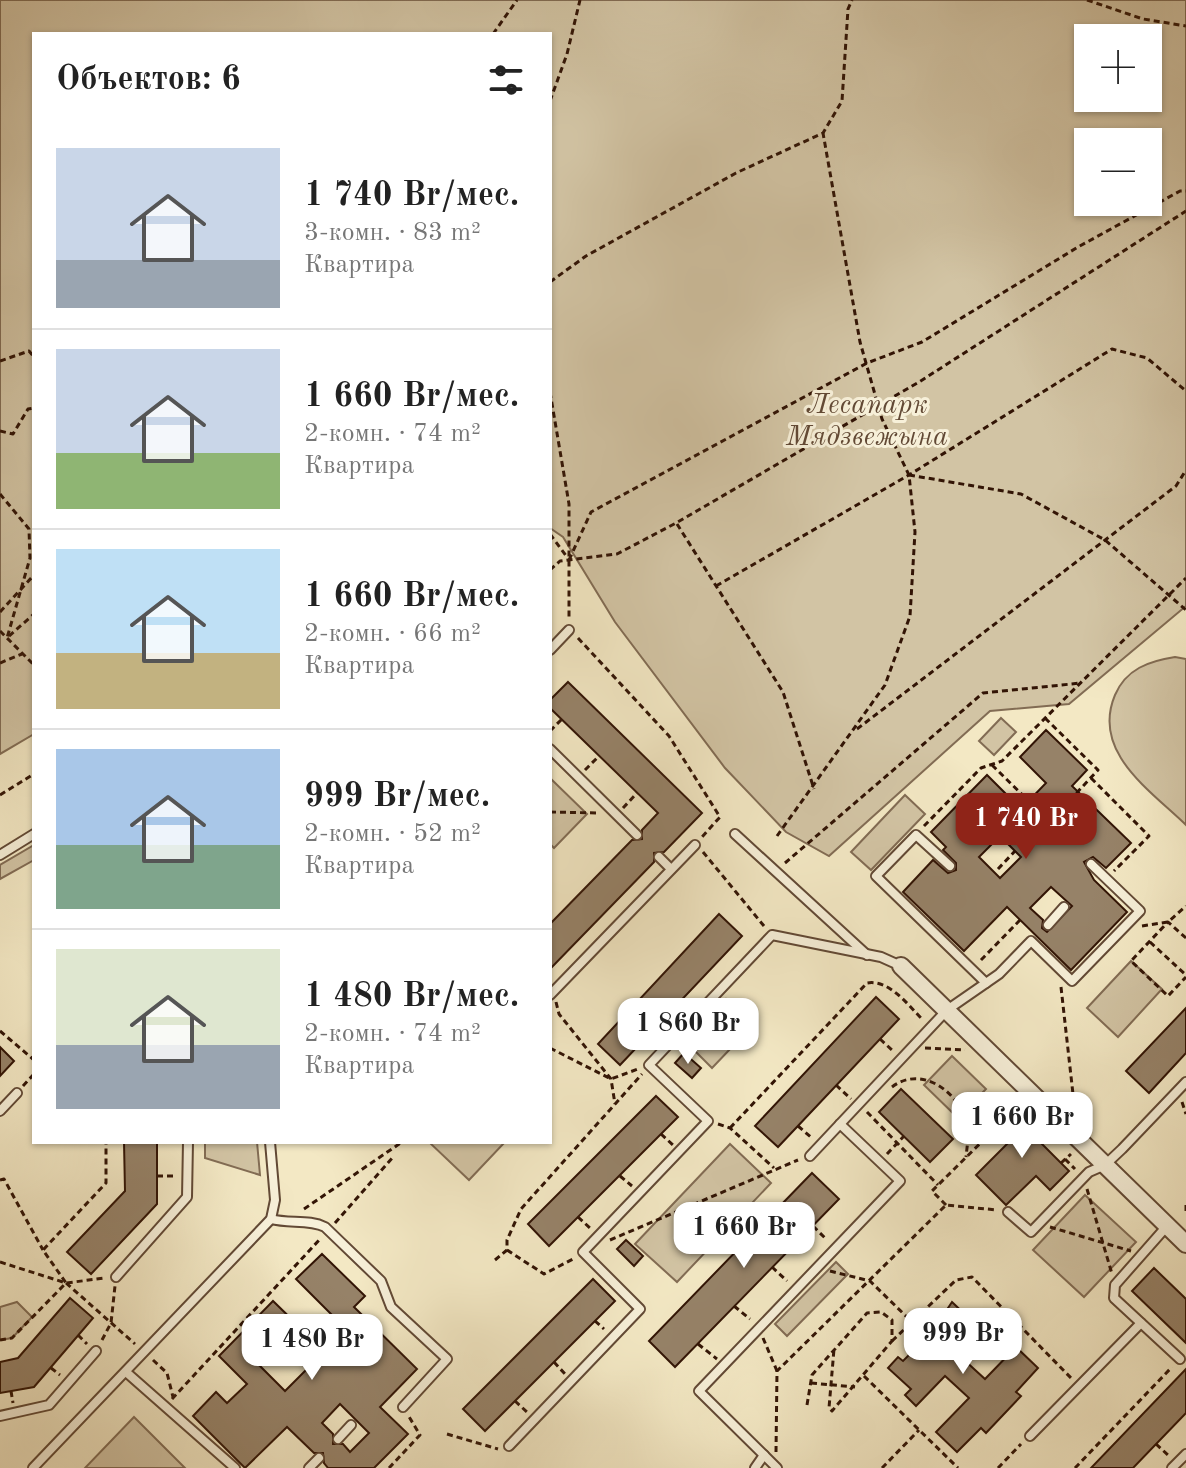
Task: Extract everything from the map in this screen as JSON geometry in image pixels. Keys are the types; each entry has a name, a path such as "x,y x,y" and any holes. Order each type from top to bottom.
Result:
{"street":[{"path":"901,966 1186,1244"}],"lane":[{"path":"552,648 569,630"},
{"path":"552,751 637,835"},
{"path":"735,834 868,955"},
{"path":"0,855 32,835"},
{"path":"950,866 916,835 876,876 986,983"},
{"path":"552,993 695,845"},
{"path":"659,857 671,869"},
{"path":"810,1156 947,1010 986,983 1034,939 1072,981 1123,929 1140,911 1091,864"},
{"path":"1048,925 1064,907"},
{"path":"509,1446 640,1309 583,1252 708,1121 649,1065 772,935 868,955 901,966"},
{"path":"1008,1212 1031,1232 1083,1177 1105,1165 1186,1082"},
{"path":"0,1111 17,1093"},
{"path":"777,1468 699,1391 900,1181 840,1124"},
{"path":"116,1277 187,1197 188,1144"},
{"path":"33,1468 271,1219 275,1200 270,1144"},
{"path":"271,1219 284,1223 314,1222 328,1230 381,1281 391,1307 447,1359 403,1407"},
{"path":"1167,1226 1115,1285 1114,1298 1180,1359"},
{"path":"1030,1436 1141,1323"},
{"path":"0,1416 49,1405 96,1351"},
{"path":"126,1372 235,1468"},
{"path":"338,1439 351,1425"},
{"path":"1174,1466 1186,1454"},
{"path":"755,1468 764,1455"},
{"path":"309,1468 319,1458"}],"path":[{"path":"494,32 517,0"},
{"path":"552,95 567,54 580,0"},
{"path":"552,281 586,256 736,173 823,133 842,101 848,9 852,0"},
{"path":"1087,0 1143,19 1186,26"},
{"path":"777,836 814,789 885,685 910,616 915,532 909,475 878,404 860,342 823,133"},
{"path":"569,560 591,512 867,363 922,342 1078,247 1186,191"},
{"path":"552,568 560,561 617,554 676,523 919,382 1186,211"},
{"path":"716,586 909,475 1112,349 1147,358 1186,391"},
{"path":"0,361 29,351 32,355"},
{"path":"552,404 569,504 569,630 669,736 720,817 695,845"},
{"path":"0,431 13,434 28,409 32,408"},
{"path":"853,731 1176,486 1186,470"},
{"path":"909,475 1021,494 1105,540 1186,610"},
{"path":"0,494 29,529 30,558 7,638"},
{"path":"676,523 783,692 814,789"},
{"path":"552,537 569,560"},
{"path":"0,612 32,577"},
{"path":"916,835 981,768 1002,761 1186,578"},
{"path":"7,638 32,616"},
{"path":"0,631 32,663"},
{"path":"0,663 22,654"},
{"path":"776,871 983,693 1081,683"},
{"path":"1045,718 1098,770 1070,800"},
{"path":"552,729 562,719"},
{"path":"578,777 599,756"},
{"path":"991,764 1047,819 1039,826"},
{"path":"0,795 32,775"},
{"path":"1091,778 1149,836 1106,879"},
{"path":"616,815 637,793"},
{"path":"552,812 599,813"},
{"path":"998,869 1015,851"},
{"path":"708,857 772,935"},
{"path":"1150,942 1186,976 1168,996 1131,961 1168,922 1186,906"},
{"path":"972,969 1020,920"},
{"path":"1123,929 1168,922"},
{"path":"1168,922 1186,938"},
{"path":"1059,969 1074,1103"},
{"path":"730,1128 867,983 876,981 893,991 931,1028"},
{"path":"559,1014 611,1079 615,1106"},
{"path":"0,1031 32,1058"},
{"path":"880,1039 902,1058"},
{"path":"912,1048 989,1051"},
{"path":"552,1049 611,1079 649,1065"},
{"path":"507,1250 507,1240 521,1209 649,1065"},
{"path":"883,1096 900,1081 916,1077 937,1084 962,1111 967,1124 966,1157"},
{"path":"836,1085 857,1104"},
{"path":"1008,1212 946,1205 932,1191 1031,1093"},
{"path":"875,1104 866,1112 870,1118 938,1185"},
{"path":"708,1121 730,1128 774,1168"},
{"path":"798,1126 820,1146"},
{"path":"880,1162 904,1136"},
{"path":"43,1250 106,1183 106,1144"},
{"path":"284,1223 399,1144"},
{"path":"607,1241 774,1168 810,1156"},
{"path":"165,1406 393,1157"},
{"path":"157,1176 187,1176"},
{"path":"620,1176 639,1193"},
{"path":"1083,1177 1115,1285"},
{"path":"0,1180 4,1179 43,1250 66,1283 167,1373 173,1398"},
{"path":"1186,1203 1186,1211"},
{"path":"777,1371 946,1205"},
{"path":"578,1217 599,1236"},
{"path":"1039,1224 1143,1254"},
{"path":"813,1226 836,1248"},
{"path":"507,1250 544,1274 583,1252"},
{"path":"495,1260 507,1250"},
{"path":"0,1262 66,1283 116,1277 111,1323 96,1351"},
{"path":"772,1267 796,1289"},
{"path":"816,1268 870,1281 912,1322"},
{"path":"834,1349 829,1408 832,1411 864,1376 874,1358 956,1280 972,1277 1079,1387"},
{"path":"0,1340 12,1338 66,1283"},
{"path":"734,1306 759,1327 777,1371 777,1468"},
{"path":"807,1405 812,1375 867,1313 881,1312 892,1320 892,1341"},
{"path":"698,1344 724,1365"},
{"path":"1075,1468 1180,1359"},
{"path":"554,1362 571,1380"},
{"path":"864,1376 958,1468"},
{"path":"811,1383 855,1387"},
{"path":"515,1401 533,1418"},
{"path":"389,1468 420,1435 403,1407"},
{"path":"882,1468 919,1430"},
{"path":"447,1434 500,1449 509,1446"},
{"path":"998,1468 1030,1436"},
{"path":"1156,1444 1174,1466"}],"green space":[{"name":"Лесапарк Мядзвежына","path":"0,0 1186,0 1186,606 1069,704 990,711 829,856 786,832 725,768 615,622 563,537 552,529 552,32 32,32 32,735 0,754"},
{"path":"1175,657 1186,659 1186,825 1141,784 1117,752 1111,734 1110,716 1115,695 1125,679 1147,664"},
{"path":"1001,718 1016,732 994,755 979,741"},
{"path":"552,780 587,814 554,848 552,846"},
{"path":"905,795 925,814 871,870 851,852"},
{"path":"32,846 32,861 0,879 0,865"},
{"path":"1131,961 1162,989 1118,1037 1087,1008"},
{"path":"726,999 753,1025 712,1068 685,1041"},
{"path":"952,1056 986,1089 958,1118 924,1085"},
{"path":"205,1144 257,1144 260,1175 205,1158"},
{"path":"431,1144 503,1144 469,1180"},
{"path":"730,1144 771,1183 677,1282 635,1244"},
{"path":"1085,1195 1136,1242 1084,1297 1033,1250"},
{"path":"836,1262 848,1274 787,1336 775,1324"},
{"path":"17,1302 32,1317 12,1338 0,1340 0,1307"},
{"path":"134,1417 185,1468 85,1468"}],"building":[{"path":"568,682 702,813 664,852 654,853 654,862 552,967 552,922 632,840 642,839 642,830 658,813 552,710 552,698"},
{"path":"1046,730 1087,770 1072,786 1131,843 1106,868 1093,857 1084,862 1094,880 1127,912 1071,970 1007,907 964,951 903,892 933,860 948,873 956,870 956,863 943,850 946,847 931,832 987,775 1021,809 1046,783 1020,757","holes":["1000,836 1021,857 1000,878 979,857","1051,887 1072,906 1047,932 1042,928 1043,920 1030,908"]},
{"path":"719,914 742,936 620,1065 598,1044"},
{"path":"876,997 899,1019 778,1147 755,1126"},
{"path":"1186,1008 1186,1053 1149,1093 1126,1071"},
{"path":"0,1047 14,1061 0,1076"},
{"path":"684,1053 701,1068 692,1078 675,1063"},
{"path":"901,1089 953,1139 930,1162 879,1112"},
{"path":"656,1096 678,1117 549,1246 528,1224"},
{"path":"1024,1107 1050,1132 1040,1142 1069,1171 1050,1190 1036,1176 1006,1205 976,1175 1013,1138 1003,1129"},
{"path":"124,1144 157,1144 157,1204 91,1274 67,1252 125,1191"},
{"path":"812,1173 839,1199 675,1367 649,1341"},
{"path":"626,1240 643,1256 634,1266 617,1249"},
{"path":"322,1254 365,1296 354,1307 417,1369 380,1407 408,1434 374,1468 328,1468 323,1453 314,1453 287,1427 245,1468 193,1416 216,1392 227,1403 247,1384 219,1356 273,1301 312,1339 334,1317 296,1279","holes":["277,1339 307,1369 285,1391 255,1361","340,1404 369,1433 350,1452 343,1444 333,1444 333,1434 322,1423"]},
{"path":"1154,1268 1186,1299 1186,1343 1132,1291"},
{"path":"593,1279 615,1301 485,1431 463,1409"},
{"path":"70,1298 93,1318 34,1387 0,1393 0,1362 18,1358"},
{"path":"952,1302 974,1323 980,1317 991,1328 962,1358 985,1379 1016,1347 1038,1368 1016,1392 1021,1396 986,1433 981,1428 957,1452 936,1432 969,1398 945,1376 916,1406 905,1395 911,1389 888,1368 898,1357 903,1361 932,1332"},
{"path":"1186,1369 1186,1413 1133,1468 1091,1468"}]}
